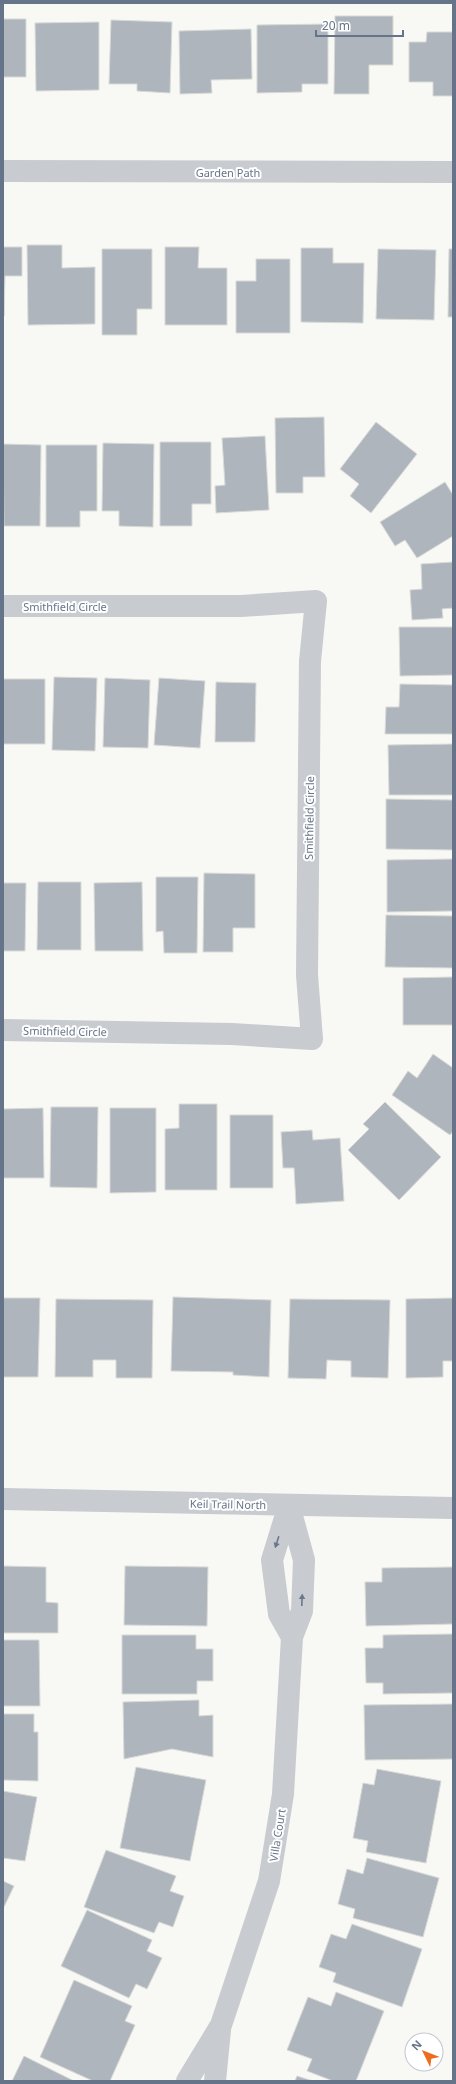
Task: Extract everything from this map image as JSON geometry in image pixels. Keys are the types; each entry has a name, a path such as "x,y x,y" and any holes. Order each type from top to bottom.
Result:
{"street":[{"name":"Garden Path","path":"3,171 453,172"},
{"name":"Smithfield Circle","path":"3,606 242,606 316,601 310,661 307,968 312,1039 232,1034 3,1030"},
{"name":"Keil Trail North","path":"3,1499 453,1508"},
{"name":"Villa Court","path":"215,2081 221,2025 269,1881 283,1794 292,1637 302,1611 304,1560 289,1505"},
{"path":"289,1505 272,1560 278,1614 292,1637"},
{"name":"Villa Court","path":"187,2081 221,2025"}],"building":[{"path":"335,16 393,16 393,65 369,65 369,94 334,94"},
{"path":"3,19 26,19 26,77 3,77"},
{"path":"111,20 172,22 170,93 137,91 137,84 109,84"},
{"path":"99,22 99,90 36,91 35,23"},
{"path":"328,24 328,84 302,84 302,92 257,93 257,25"},
{"path":"251,29 252,79 211,80 212,93 180,94 179,31"},
{"path":"427,32 453,32 453,96 433,96 433,82 409,82 409,42 426,42"},
{"path":"27,245 62,245 62,268 95,267 95,324 28,325"},
{"path":"3,247 22,247 22,276 5,276 4,316"},
{"path":"165,247 199,247 198,268 227,268 227,325 165,325"},
{"path":"301,248 333,248 333,263 364,263 363,323 301,322"},
{"path":"102,249 152,249 152,309 137,309 137,335 102,335"},
{"path":"378,249 436,250 434,320 376,319"},
{"path":"449,249 453,249 453,317 448,317"},
{"path":"256,259 290,259 290,333 236,333 236,281 256,281"},
{"path":"324,417 325,477 303,477 303,493 276,493 275,418"},
{"path":"376,422 417,454 371,513 350,496 359,484 340,469"},
{"path":"265,436 269,510 216,513 215,486 225,485 222,438"},
{"path":"160,442 211,442 211,504 192,504 192,526 160,526"},
{"path":"103,443 154,444 153,527 119,526 119,511 102,511"},
{"path":"3,444 41,445 40,526 4,526"},
{"path":"46,445 97,445 97,511 80,511 80,527 46,527"},
{"path":"445,482 453,495 453,536 417,558 405,540 395,546 380,522"},
{"path":"453,562 453,608 442,609 443,618 412,620 410,590 422,589 421,564"},
{"path":"399,627 453,627 453,675 400,676"},
{"path":"54,677 97,678 95,751 52,750"},
{"path":"105,678 150,680 148,748 103,747"},
{"path":"159,678 205,681 200,748 154,745"},
{"path":"3,679 45,679 45,744 3,744"},
{"path":"216,682 256,683 255,742 215,742"},
{"path":"400,684 453,685 453,734 385,734 386,707 399,707"},
{"path":"453,744 453,795 389,795 388,745"},
{"path":"386,799 453,800 453,850 386,849"},
{"path":"453,859 453,911 387,912 387,860"},
{"path":"204,873 255,874 255,928 233,928 233,952 203,952"},
{"path":"156,877 198,877 197,953 164,953 163,931 156,932"},
{"path":"38,882 81,882 81,950 37,950"},
{"path":"142,882 143,951 95,951 94,883"},
{"path":"3,883 26,883 25,951 3,951"},
{"path":"386,915 453,916 453,968 385,967"},
{"path":"453,977 453,1025 403,1025 403,978"},
{"path":"433,1054 453,1068 453,1131 450,1135 392,1095 408,1071 417,1078"},
{"path":"385,1102 441,1157 399,1200 348,1150 369,1129 363,1124"},
{"path":"179,1104 217,1104 217,1190 165,1190 165,1129 179,1128"},
{"path":"51,1107 98,1107 97,1188 50,1187"},
{"path":"43,1108 44,1178 3,1178 3,1109"},
{"path":"110,1108 156,1108 156,1192 110,1193"},
{"path":"230,1115 273,1115 273,1188 230,1188"},
{"path":"312,1130 313,1140 340,1138 344,1201 296,1204 294,1168 283,1168 281,1132"},
{"path":"173,1297 271,1300 269,1377 233,1375 233,1372 171,1371"},
{"path":"3,1298 40,1298 38,1377 3,1377"},
{"path":"453,1298 453,1361 443,1361 443,1377 406,1378 406,1299"},
{"path":"56,1299 153,1300 152,1378 116,1378 116,1360 93,1360 93,1377 55,1377"},
{"path":"290,1299 390,1300 388,1378 351,1377 351,1361 327,1360 326,1379 288,1378"},
{"path":"3,1566 46,1567 46,1602 58,1603 58,1633 3,1633"},
{"path":"125,1566 208,1567 207,1626 124,1625"},
{"path":"453,1567 453,1624 366,1626 365,1582 382,1582 382,1568"},
{"path":"453,1634 453,1693 383,1694 383,1683 366,1683 365,1648 383,1648 383,1635"},
{"path":"122,1635 196,1635 196,1649 213,1649 213,1681 197,1681 197,1694 122,1694"},
{"path":"3,1640 39,1640 40,1706 3,1706"},
{"path":"199,1700 199,1716 213,1715 213,1757 172,1749 124,1759 123,1702"},
{"path":"453,1704 453,1759 365,1760 364,1705"},
{"path":"3,1714 34,1714 34,1732 38,1732 38,1781 3,1780"},
{"path":"136,1767 206,1780 190,1861 120,1848"},
{"path":"377,1769 441,1781 426,1863 366,1852 368,1841 353,1838 363,1783 374,1785"},
{"path":"3,1791 37,1797 25,1861 3,1858"},
{"path":"106,1850 176,1876 170,1891 184,1896 173,1927 159,1922 154,1933 84,1907"},
{"path":"367,1858 439,1878 423,1937 353,1918 355,1909 338,1904 347,1869 363,1874"},
{"path":"3,1881 14,1886 3,1909"},
{"path":"87,1910 152,1940 147,1951 162,1958 147,1989 136,1984 129,1998 61,1966"},
{"path":"352,1924 422,1949 402,2007 333,1982 336,1973 319,1967 331,1934 346,1939"},
{"path":"74,1980 132,2006 125,2021 135,2025 110,2081 93,2081 40,2057"},
{"path":"336,1992 384,2011 356,2081 333,2081 307,2071 312,2059 287,2050 308,1997 331,2006"},
{"path":"24,2056 74,2081 12,2081"},
{"path":"297,2076 313,2081 295,2081"}]}
